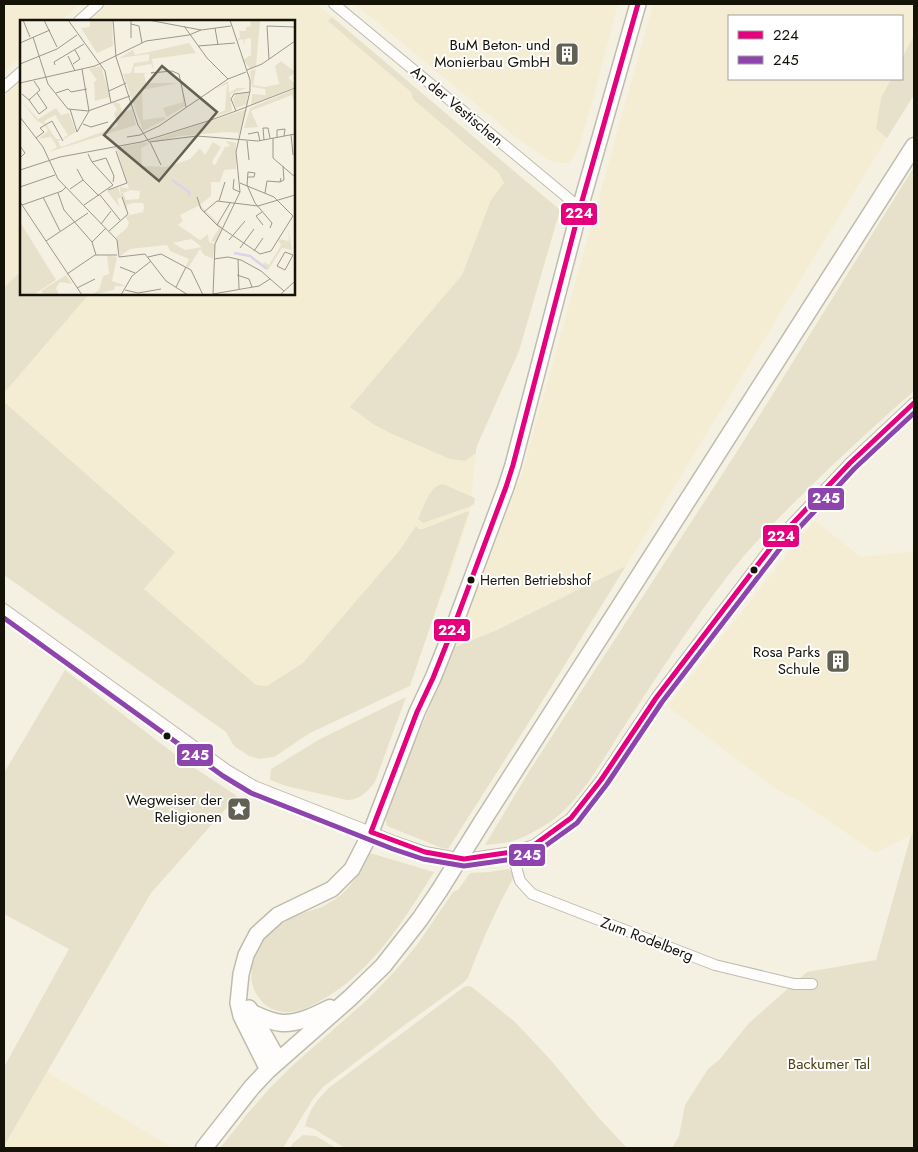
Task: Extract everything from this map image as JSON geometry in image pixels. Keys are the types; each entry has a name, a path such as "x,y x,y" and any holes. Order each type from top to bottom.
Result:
{"main road":[{"path":"204,1148 252,1087 273,1065 350,998 383,966 420,919 914,146"},
{"path":"252,1013 283,1023 298,1021 317,1015 350,998"}],"street":[{"path":"79,20 98,4"},
{"name":"An der Vestischen","path":"334,4 580,208"},
{"path":"273,1065 241,1016 238,1003 239,990 246,955 257,934 278,915 332,888 342,880 352,869 371,832 457,618 506,487 580,208 638,4"},
{"path":"4,87 20,73"},
{"path":"4,609 227,770 254,786 426,852 464,859 512,852 534,845 571,818 601,780 656,698 776,541 850,463 914,403"},
{"name":"Zum Rodelberg","path":"512,852 520,881 532,894 715,965 794,984 812,984"},
{"path":"239,990 252,1013 273,1065"}],"shaded area":[{"path":"4,4 80,4 62,20 20,20 20,58 4,72"},
{"path":"108,4 317,4 560,210 519,351 476,448 470,513 443,595 243,736 4,562 4,96 20,81 20,295 295,295 295,20 90,20"},
{"path":"355,4 618,4 579,147 569,163 550,161 518,139"},
{"path":"653,4 914,4 914,35 903,56 903,15 728,15 728,80 890,80 881,98 876,128 887,138 626,566 497,630 455,647 522,473"},
{"path":"814,520 861,557 914,551 914,831 911,835 875,853 802,802 777,790 667,706"},
{"path":"47,1072 173,1148 4,1148"}],"green space":[{"path":"332,17 560,210 519,351 476,448 476,453 465,461 450,459 390,433 373,424 350,407 462,275 491,200 504,183 499,173 413,99 411,92 328,21"},
{"path":"914,35 914,95 887,138 876,129 881,98 890,80 903,80 903,56"},
{"path":"914,167 914,391 858,441 772,525 743,557 696,618 578,796 549,823 519,839 485,845 528,773 738,450"},
{"path":"20,273 20,295 88,295 4,393 4,287"},
{"path":"4,402 175,552 144,589 256,685 267,686 303,663 399,551 416,526 419,529 423,529 469,512 410,686 310,733 274,757 259,759 249,756 234,746 226,732 4,575"},
{"path":"442,484 475,498 474,504 423,523 418,519 427,498 433,489"},
{"path":"626,566 448,849 387,826 387,808 455,647 497,630"},
{"path":"65,670 181,759 237,796 151,893 4,1146 4,1067 69,949 4,914 4,773"},
{"path":"406,697 375,782 359,797 347,800 286,786 270,780 271,769 320,739"},
{"name":"Backumer Tal","path":"914,831 914,1148 672,1148 679,1136 685,1105 708,1069 720,1059 749,1023 807,972 876,960 911,835"},
{"path":"370,853 434,872 395,931 364,968 347,983 327,997 300,1010 281,1012 269,1007 255,993 251,975 253,963 261,944 271,932 284,922 322,907 341,895 358,875"},
{"path":"508,869 513,872 514,877 489,926 468,978 463,983 323,1087 313,1099 283,1148 220,1148 269,1089 292,1066 368,999 395,971 417,945 453,892 458,890 470,873"},
{"path":"464,987 472,987 515,1022 627,1148 345,1148 314,1129 305,1126 314,1105 330,1087"},
{"path":"303,1135 316,1136 336,1148 290,1148"}],"transit line":[{"name":"224","path":"371,832 417,712 457,618 506,487 580,208 638,4"},
{"name":"224","path":"371,832 425,852 464,859 512,852 534,845 571,818 601,780 656,698 776,541 850,463 914,403"},
{"name":"245","path":"4,618 223,776 251,793 423,859 464,866 514,859 538,851 577,823 607,784 662,702 782,546 855,468 914,413"}],"place":[{"name":"BuM Beton- und Monierbau GmbH","path":"567,54"},
{"name":"Herten Betriebshof","path":"471,580"},
{"name":"Rosa Parks Schule","path":"838,661"},
{"name":"Wegweiser der Religionen","path":"239,809"}]}
